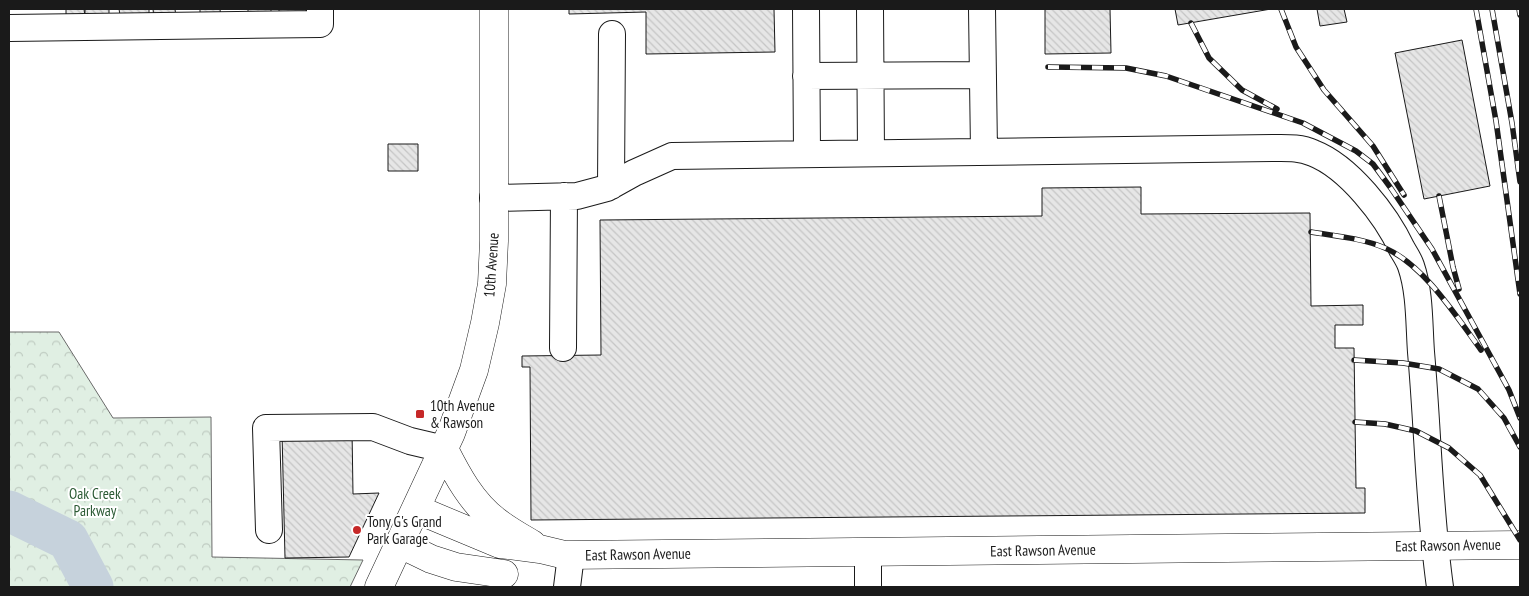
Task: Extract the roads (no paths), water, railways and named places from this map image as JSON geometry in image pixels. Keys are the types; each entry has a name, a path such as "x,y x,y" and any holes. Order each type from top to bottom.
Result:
{"main road":[{"name":"10th Avenue","path":"380,587 444,448 462,404 474,370 485,323 492,284 494,9"},
{"path":"444,448 456,473 471,495 495,520 559,553"},
{"name":"East Rawson Avenue","path":"416,509 500,544 559,553 868,552 1520,545"},
{"name":"East Rawson Avenue","path":"400,544 430,559 456,567 504,574 559,553"},
{"path":"468,587 504,574"}],"lane":[{"path":"9,28 320,24 320,9"},
{"path":"806,9 806,153"},
{"path":"870,9 871,152"},
{"path":"982,9 984,151"},
{"path":"612,34 612,186"},
{"path":"806,76 983,75"},
{"path":"494,198 577,196 612,186 634,173 672,156 1301,148 1314,153 1335,165 1364,193 1395,233 1411,265 1416,290 1434,546 1440,587"},
{"path":"563,348 564,196"},
{"path":"269,530 266,428 373,426 410,440 444,448"},
{"path":"868,552 868,587"},
{"path":"559,553 567,587"}],"waterway":[{"path":"9,511 68,540 93,587"}],"railway":[{"path":"1281,9 1296,47 1324,90 1373,146 1404,195"},
{"path":"1476,9 1496,121 1520,294"},
{"path":"1492,9 1512,123 1520,182"},
{"path":"1519,9 1520,15"},
{"path":"1191,23 1209,58 1242,90 1277,109"},
{"path":"1048,67 1126,68 1166,76 1303,123 1356,151 1373,164 1432,249 1509,390 1520,418"},
{"path":"1439,196 1459,289"},
{"path":"1311,232 1367,242 1385,248 1399,256 1426,279 1450,307 1481,350"},
{"path":"1354,360 1403,363 1439,369 1478,389 1504,418 1520,447"},
{"path":"1355,422 1385,424 1416,431 1449,448 1480,475 1520,540"}],"place":[{"name":"10th Avenue & Rawson","path":"420,414"},
{"name":"Tony G's Grand Park Garage","path":"357,530"}],"park label":[{"name":"Oak Creek Parkway","path":"95,502"}]}
